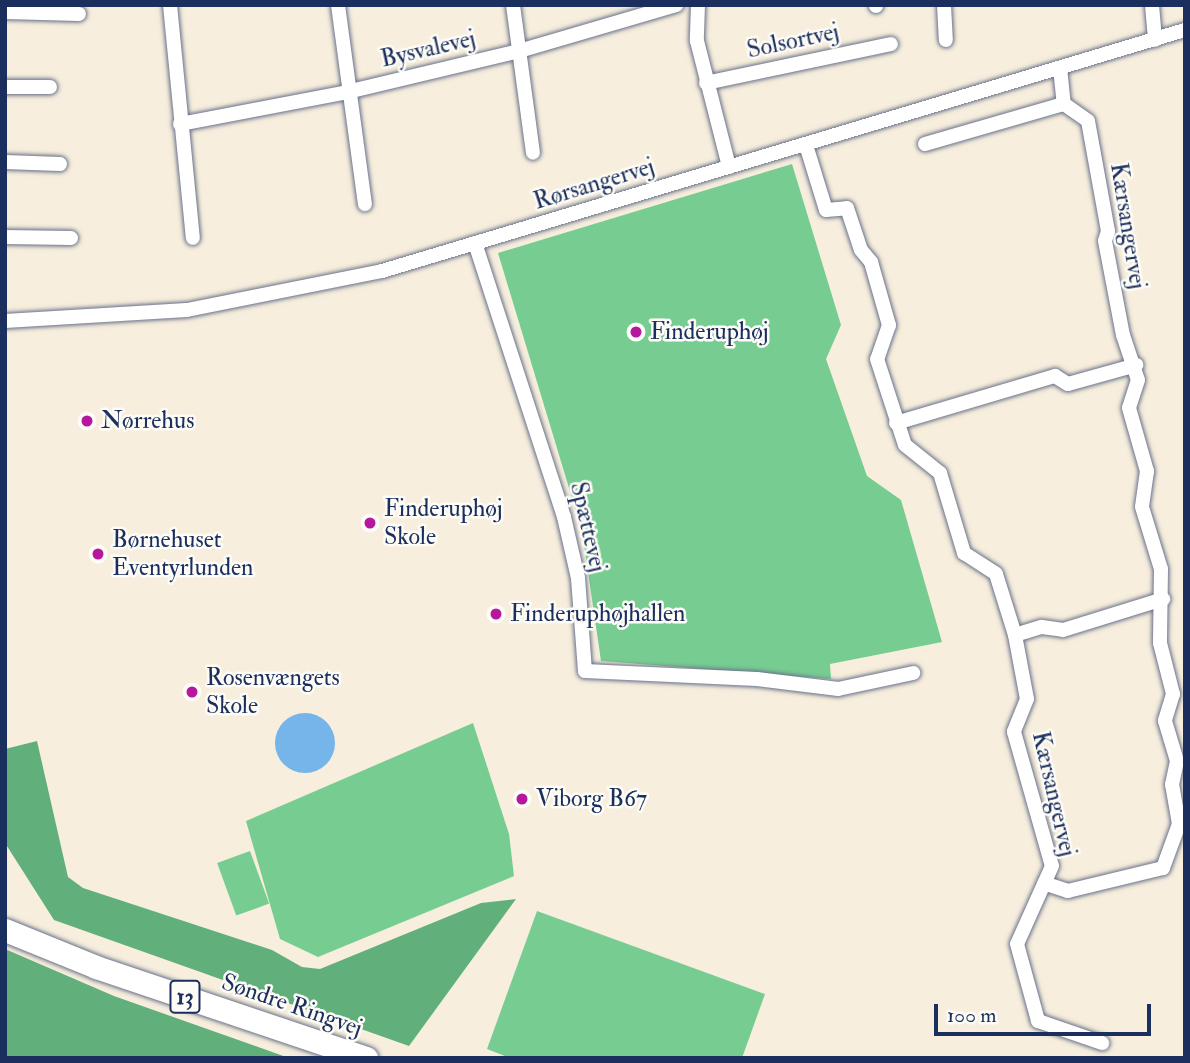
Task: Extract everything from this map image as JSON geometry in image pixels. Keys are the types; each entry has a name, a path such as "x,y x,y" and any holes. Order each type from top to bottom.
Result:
{"main road":[{"name":"Søndre Ringvej","path":"5,930 96,967 366,1058"}],"street":[{"path":"170,5 193,238"},
{"name":"Bysvalevej","path":"338,5 347,92 365,204"},
{"path":"513,5 533,153"},
{"name":"Bysvalevej","path":"180,124 347,92 519,51 676,5"},
{"path":"698,5 696,41 729,167"},
{"path":"944,5 946,40"},
{"path":"1152,5 1155,40"},
{"path":"5,12 79,14"},
{"name":"Rørsangervej","path":"5,321 187,310 382,271 1185,30"},
{"name":"Solsortvej","path":"706,83 891,44"},
{"path":"925,144 1064,104 1060,68"},
{"path":"5,87 50,87"},
{"name":"Kærsangervej","path":"1044,883 1068,891 1163,868 1179,824 1172,784 1177,761 1166,721 1173,694 1160,643 1163,599 1161,569 1142,507 1147,471 1129,408 1138,380 1136,365 1124,335 1105,241 1108,231 1088,121 1064,104"},
{"name":"Kærsangervej","path":"806,145 826,210 847,208 861,250 871,262 889,325 877,359 905,445 940,473 964,553 996,574 1016,635 1027,699 1014,732 1052,866 1017,944 1038,1021 1102,1043"},
{"path":"5,162 60,164"},
{"path":"5,237 71,238"},
{"name":"Spættevej","path":"475,243 564,517 578,578 585,671 743,678 838,689 913,673"},
{"path":"896,423 1055,376 1068,384 1136,365"},
{"path":"1016,635 1042,627 1063,630 1163,599"}],"green space":[{"path":"792,164 841,325 826,359 867,476 901,500 942,642 830,664 831,679 601,661 582,531 498,253"},
{"path":"473,723 509,834 514,876 318,957 280,939 246,821"},
{"path":"37,741 68,877 83,888 272,950 302,967 320,969 481,903 516,899 409,1046 54,920 5,843 5,749"},
{"path":"250,851 269,904 236,916 217,863"},
{"path":"537,911 765,994 742,1058 510,1058 487,1049"},
{"path":"5,949 114,996 289,1058 5,1058"}],"water":[{"path":"305,713 326,722 335,743 326,764 305,773 284,764 275,743 284,722"}],"place":[{"name":"Finderuphøj","path":"636,332"},
{"name":"Nørrehus","path":"87,421"},
{"name":"Finderuphøj Skole","path":"370,523"},
{"name":"Børnehuset Eventyrlunden","path":"98,554"},
{"name":"Finderuphøjhallen","path":"496,614"},
{"name":"Rosenvængets Skole","path":"192,692"},
{"name":"Viborg B67","path":"522,799"}]}
